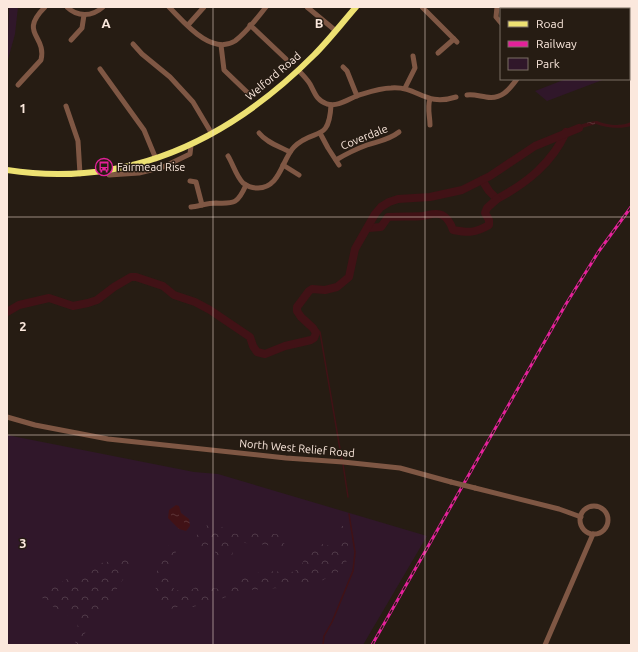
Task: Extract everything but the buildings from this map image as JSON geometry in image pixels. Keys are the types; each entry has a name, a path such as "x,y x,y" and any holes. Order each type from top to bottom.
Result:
{"main road":[{"name":"Welford Road","path":"7,170 52,175 102,172 156,159 191,144 212,134 259,102 298,70 336,31 356,7"}],"street":[{"path":"18,85 41,60 42,47 34,35 33,26 36,16 45,7"},
{"path":"67,7 76,13 84,15 95,13 103,7"},
{"path":"169,7 202,38 211,43 221,45 235,40 266,7"},
{"path":"188,25 204,7"},
{"path":"307,7 336,31"},
{"path":"422,7 456,41 438,53"},
{"path":"497,7 496,17 500,22"},
{"path":"71,40 82,28 84,15"},
{"path":"250,25 286,59"},
{"path":"133,44 142,54 170,77 193,102 212,134"},
{"path":"221,45 224,70 250,94"},
{"path":"405,88 415,68 413,56"},
{"path":"343,67 347,71 357,96"},
{"path":"100,69 144,130 156,159"},
{"path":"298,70 309,82 317,98 331,105 340,104 357,96 387,88 405,88 430,99 443,100 456,97"},
{"path":"467,95 475,94 491,98 498,96 509,90 516,80"},
{"path":"430,99 428,107 430,125"},
{"path":"228,156 239,177 246,185 258,188 269,185 275,180 290,152 300,142 320,133 326,128 330,122 331,105"},
{"path":"66,106 78,141 80,174"},
{"name":"Coverdale","path":"320,133 337,162 348,152 389,139 399,132"},
{"path":"259,133 268,142 290,152"},
{"name":"Welford Road","path":"109,175 139,173 163,167 190,154 191,144"},
{"path":"136,165 139,173"},
{"path":"283,165 299,175"},
{"path":"190,181 196,182 202,205"},
{"path":"191,208 216,203 231,203 240,197 246,185"},
{"name":"North West Relief Road","path":"7,417 35,425 108,439 393,468 559,509 581,517"},
{"path":"590,507 599,508 606,513 606,526 601,532 593,534 587,533 582,526 581,517 583,512 590,507"},
{"path":"545,645 593,534"}],"green space":[{"path":"9,7 18,7 15,34 7,63"},
{"path":"563,80 602,80 547,101 535,91"},
{"path":"7,435 194,472 218,474 427,536 363,645 7,645"},
{"path":"207,525 221,525 224,530 236,534 245,529 249,529 259,534 276,534 279,535 287,547 284,549 259,544 239,543 234,544 232,557 229,560 218,559 215,554 216,544 192,549 190,547 190,539 202,532"},
{"path":"340,526 344,526 347,532 348,551 346,564 340,571 323,580 305,586 250,590 193,607 176,607 169,610 164,609 158,603 156,577 158,567 170,542 173,540 177,548 171,569 172,584 174,589 186,593 196,587 222,589 235,585 241,579 263,571 292,572 299,569 308,549 313,545 324,544 336,548 343,533"},
{"path":"131,559 134,561 116,590 110,603 101,610 83,636 80,645 75,645 78,623 47,602 39,593 98,564"}],"water":[{"path":"597,121 604,124 614,125 623,125 631,122 631,126 614,128 596,124 575,130 567,135 572,129 584,123"},
{"path":"176,505 179,506 181,513 189,519 190,526 186,531 179,529 168,518 169,510"}],"waterway":[{"path":"7,312 19,305 49,298 73,306 88,303 97,300 114,287 131,277 136,277 163,286 174,295 195,302 210,310 250,337 257,352 265,354 285,346 311,340 314,338 316,333 313,328 301,317 297,311 297,307 312,289 325,290 337,287 349,277 355,249 375,214 381,207 398,199 430,197 462,190 490,176 535,146 579,128"},
{"path":"482,180 489,191 497,199 508,193 528,179 546,163 554,153 566,132"},
{"path":"368,228 381,227 388,217 437,214 446,218 453,230 463,232 476,231 489,225 489,220 485,213 487,208 497,199"},
{"path":"313,328 320,332 342,461"},
{"path":"343,464 348,497"},
{"path":"323,645 324,636 332,622 353,571 355,552 349,514"}],"railway":[{"path":"372,645 566,304 599,251 631,207"}],"place":[{"name":"Fairmead Rise","path":"104,167"}]}
